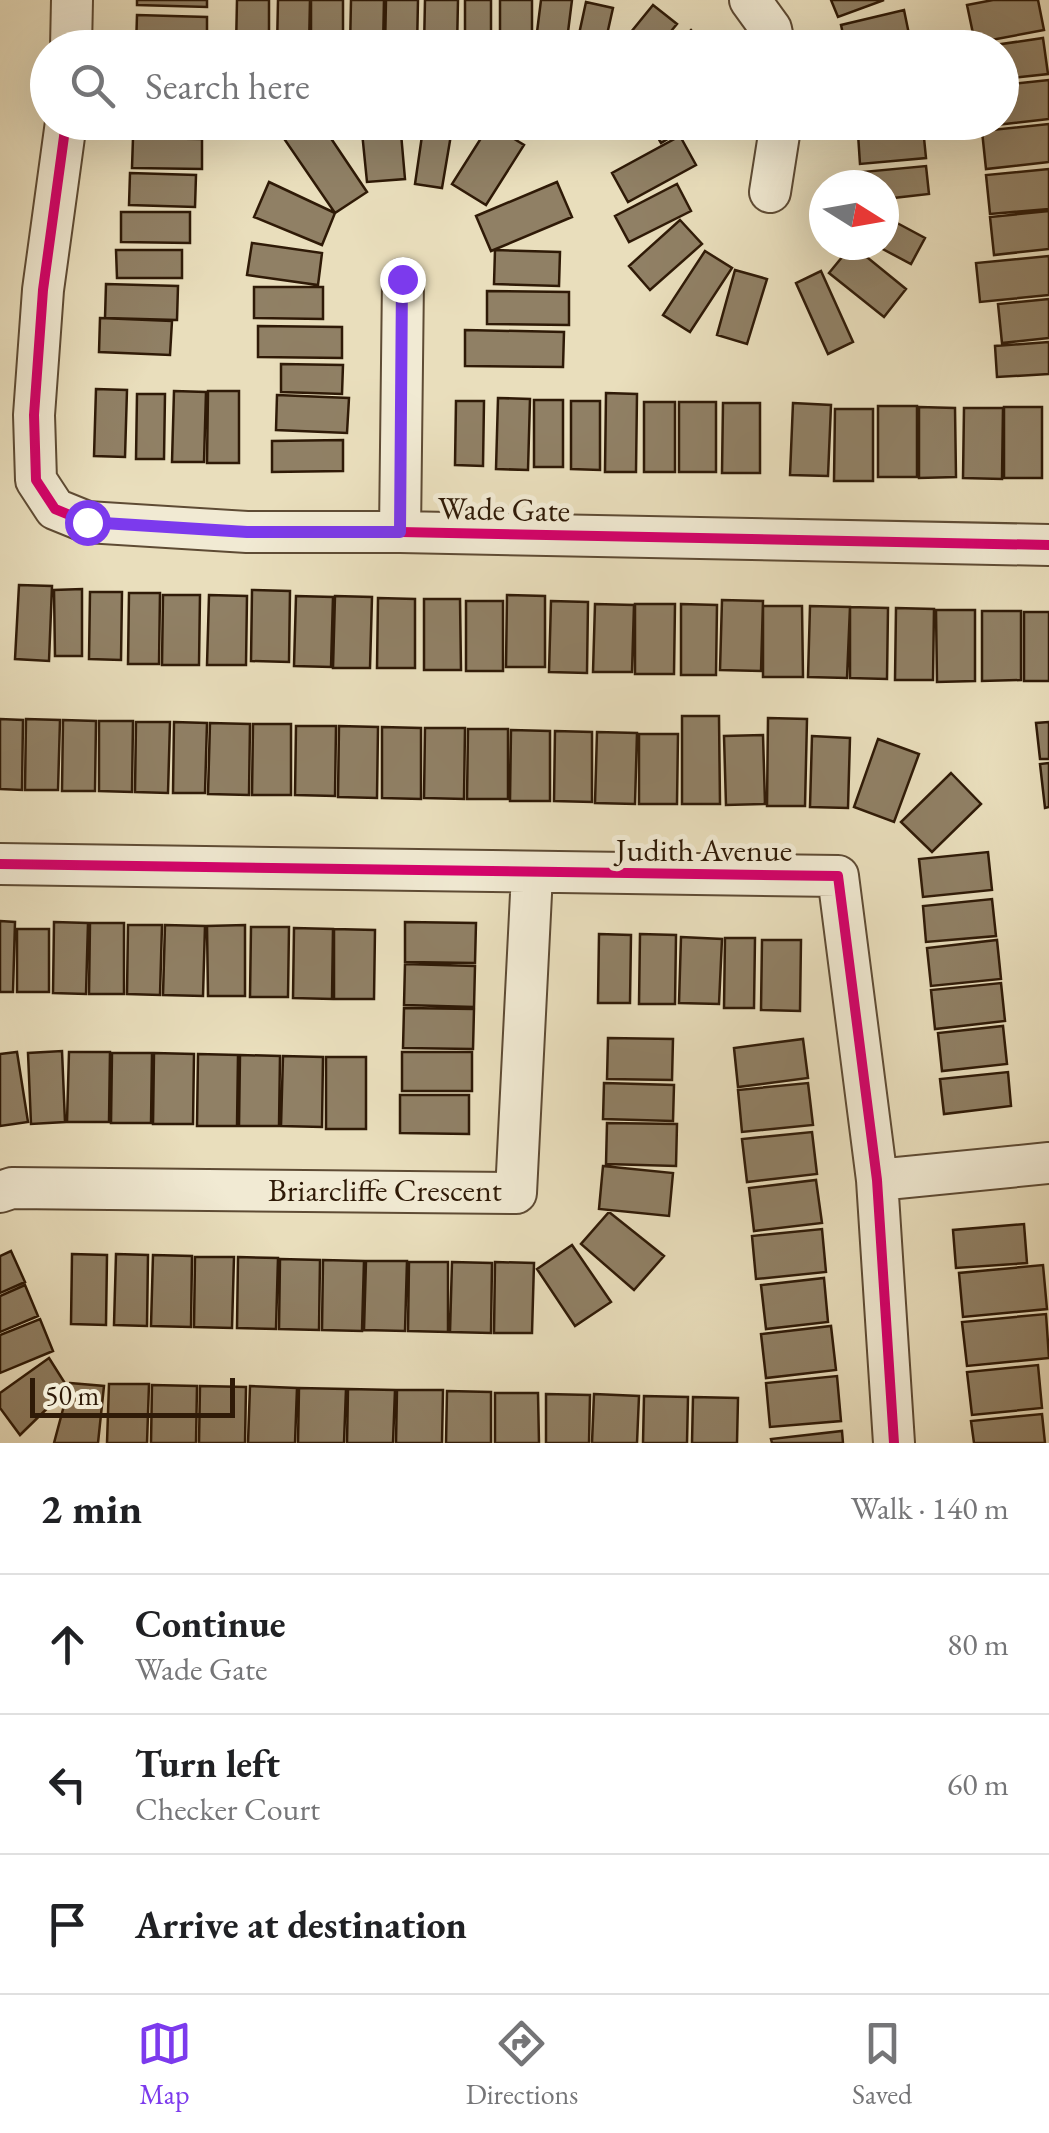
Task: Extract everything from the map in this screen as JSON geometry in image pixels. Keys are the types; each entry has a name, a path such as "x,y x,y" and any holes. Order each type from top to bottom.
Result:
{"street":[{"path":"71,30 72,0"},
{"path":"750,0 771,30"},
{"name":"Wade Gate","path":"64,140 43,290 34,415 36,480 54,509 87,522 247,532 1049,544"},
{"path":"770,192 778,140"},
{"path":"400,532 402,279"},
{"name":"Judith Avenue","path":"0,864 838,876 877,1180 894,1443"},
{"name":"Briarcliffe Crescent","path":"0,1192 12,1188 516,1193 532,874"},
{"path":"877,1180 1049,1164"}],"building":[{"path":"137,0 207,0 207,7 137,5"},
{"path":"237,0 269,0 269,30 236,30"},
{"path":"278,0 310,0 309,30 277,30"},
{"path":"311,0 343,0 343,30 311,30"},
{"path":"351,0 384,0 383,30 350,30"},
{"path":"386,0 418,0 417,30 385,30"},
{"path":"425,0 458,0 457,30 424,30"},
{"path":"465,0 491,0 491,30 465,30"},
{"path":"500,0 532,0 532,30 500,30"},
{"path":"541,0 572,0 568,30 537,30"},
{"path":"831,0 884,0 838,17"},
{"path":"993,0 1038,0 1044,30 1019,35 1019,30 972,30 967,5"},
{"path":"586,2 613,8 608,30 580,30"},
{"path":"653,5 677,24 672,30 633,30"},
{"path":"904,10 908,30 842,30 841,25"},
{"path":"137,15 207,17 207,30 137,30"},
{"path":"1043,38 1048,74 1019,77 1019,41"},
{"path":"1049,80 1049,119 1019,122 1019,83"},
{"path":"1049,124 1049,162 986,169 983,140 1019,140 1019,127"},
{"path":"133,140 202,140 202,169 132,168"},
{"path":"285,140 332,140 367,192 335,213"},
{"path":"363,140 402,140 405,179 367,182"},
{"path":"421,140 450,140 442,188 415,184"},
{"path":"480,140 516,140 524,145 486,205 452,184"},
{"path":"673,140 682,140 696,165 628,202 612,173"},
{"path":"858,140 924,140 926,158 860,164"},
{"path":"926,166 929,194 899,197 899,170 883,170"},
{"path":"1049,169 1049,209 990,214 986,175"},
{"path":"130,173 196,175 195,207 129,205"},
{"path":"269,182 335,213 322,245 254,217"},
{"path":"557,182 572,217 491,251 476,216"},
{"path":"677,184 691,211 629,242 615,216"},
{"path":"1049,211 1049,249 994,255 990,217"},
{"path":"121,212 190,212 190,243 121,242"},
{"path":"680,220 702,244 650,290 629,266"},
{"path":"899,224 925,238 911,264 899,258"},
{"path":"252,243 322,253 318,285 247,275"},
{"path":"116,250 182,250 182,278 117,278"},
{"path":"495,250 560,252 559,286 494,284"},
{"path":"705,251 732,268 690,332 663,315"},
{"path":"1049,256 1049,295 980,302 976,263"},
{"path":"840,260 870,260 906,289 884,317 829,273"},
{"path":"735,270 767,279 747,344 717,335"},
{"path":"821,271 853,342 828,354 796,283"},
{"path":"106,284 178,286 177,320 105,318"},
{"path":"254,287 323,287 323,319 254,318"},
{"path":"487,291 569,292 569,325 487,324"},
{"path":"1049,299 1049,338 1002,343 998,304"},
{"path":"100,318 172,321 170,355 99,352"},
{"path":"258,326 342,327 342,358 258,357"},
{"path":"465,330 564,332 563,367 465,366"},
{"path":"1049,342 1049,374 997,377 995,346"},
{"path":"281,364 343,365 342,394 281,392"},
{"path":"96,389 127,390 125,457 94,456"},
{"path":"174,391 206,392 204,462 172,462"},
{"path":"208,391 239,391 239,463 207,463"},
{"path":"606,393 637,394 636,472 605,472"},
{"path":"137,394 165,394 164,459 136,459"},
{"path":"277,395 349,398 347,433 276,430"},
{"path":"498,398 530,399 528,470 496,469"},
{"path":"534,400 563,400 563,467 534,467"},
{"path":"456,401 484,401 483,466 455,465"},
{"path":"571,401 600,401 600,470 571,469"},
{"path":"644,402 675,402 675,472 644,472"},
{"path":"679,402 716,402 716,472 679,472"},
{"path":"723,403 760,403 760,473 722,473"},
{"path":"793,403 831,405 828,476 790,475"},
{"path":"878,406 917,406 917,477 878,477"},
{"path":"919,407 955,408 956,477 919,478"},
{"path":"1004,407 1042,407 1042,478 1004,478"},
{"path":"964,408 1003,408 1002,479 963,478"},
{"path":"835,409 873,409 873,481 834,481"},
{"path":"343,440 343,471 272,472 272,441"},
{"path":"19,585 52,586 49,661 15,659"},
{"path":"82,589 82,656 55,656 54,590"},
{"path":"252,590 290,591 289,662 251,661"},
{"path":"90,592 122,592 121,660 89,659"},
{"path":"129,593 160,593 159,664 128,664"},
{"path":"163,595 200,595 199,665 162,665"},
{"path":"209,595 247,596 246,665 207,665"},
{"path":"507,595 545,596 545,667 506,667"},
{"path":"296,596 333,597 331,667 294,666"},
{"path":"335,596 372,597 370,668 333,668"},
{"path":"378,598 415,599 415,668 377,668"},
{"path":"424,599 460,599 461,670 424,670"},
{"path":"722,600 763,601 761,671 720,670"},
{"path":"466,601 503,601 503,671 466,671"},
{"path":"551,601 588,602 587,673 549,672"},
{"path":"595,604 634,605 632,672 593,672"},
{"path":"635,604 675,604 674,674 635,674"},
{"path":"681,604 717,605 716,675 681,675"},
{"path":"763,606 802,606 803,677 763,677"},
{"path":"810,606 850,607 847,678 808,677"},
{"path":"850,607 888,608 887,679 850,678"},
{"path":"896,608 934,609 933,680 895,680"},
{"path":"936,610 975,610 975,681 937,682"},
{"path":"982,611 1021,611 1021,680 982,681"},
{"path":"1024,612 1049,612 1049,681 1024,681"},
{"path":"682,716 719,716 720,804 682,804"},
{"path":"768,718 807,719 805,806 767,806"},
{"path":"0,719 23,720 22,790 0,789"},
{"path":"26,719 60,720 58,790 25,790"},
{"path":"63,720 96,721 95,791 62,791"},
{"path":"99,721 133,721 132,792 99,791"},
{"path":"136,722 170,722 168,793 135,792"},
{"path":"174,722 207,723 205,793 173,793"},
{"path":"1049,722 1049,759 1040,759 1036,723"},
{"path":"210,723 250,724 249,795 208,794"},
{"path":"253,724 291,724 291,795 252,795"},
{"path":"296,726 336,726 335,796 295,795"},
{"path":"339,726 378,727 377,798 338,797"},
{"path":"382,727 421,728 421,799 382,798"},
{"path":"425,728 465,728 464,799 424,798"},
{"path":"468,729 508,729 508,799 467,799"},
{"path":"511,730 550,731 550,801 510,801"},
{"path":"555,731 592,732 592,802 554,801"},
{"path":"597,732 637,733 635,804 595,803"},
{"path":"639,734 678,734 677,804 639,804"},
{"path":"763,735 765,804 726,805 724,736"},
{"path":"812,736 850,738 848,808 810,807"},
{"path":"878,739 919,754 894,822 854,807"},
{"path":"1049,763 1049,807 1045,808 1040,764"},
{"path":"951,773 981,804 932,852 901,822"},
{"path":"988,852 992,890 923,897 919,859"},
{"path":"992,899 996,936 926,942 923,906"},
{"path":"0,921 15,922 13,992 0,992"},
{"path":"54,922 88,923 86,994 53,993"},
{"path":"405,922 476,923 475,963 405,962"},
{"path":"90,923 124,923 124,994 89,994"},
{"path":"128,925 162,925 160,995 127,994"},
{"path":"165,925 205,926 203,996 163,995"},
{"path":"245,925 245,996 208,996 207,926"},
{"path":"251,927 289,927 288,997 250,997"},
{"path":"294,928 333,929 332,999 293,998"},
{"path":"17,929 49,929 49,992 17,992"},
{"path":"334,929 375,930 374,999 334,999"},
{"path":"599,934 631,935 630,1003 598,1003"},
{"path":"640,934 676,935 675,1004 639,1004"},
{"path":"681,937 722,939 719,1004 679,1003"},
{"path":"725,938 755,938 754,1008 724,1008"},
{"path":"762,940 801,940 800,1011 761,1010"},
{"path":"997,940 1001,979 931,986 927,948"},
{"path":"405,964 475,966 474,1007 404,1005"},
{"path":"1001,983 1005,1021 935,1029 931,990"},
{"path":"404,1008 474,1009 473,1049 403,1048"},
{"path":"1003,1026 1007,1064 942,1071 938,1033"},
{"path":"608,1038 673,1039 672,1080 607,1079"},
{"path":"803,1039 808,1078 738,1087 734,1048"},
{"path":"62,1051 65,1122 31,1124 28,1053"},
{"path":"17,1052 28,1122 0,1126 0,1054"},
{"path":"69,1052 110,1052 109,1122 67,1122"},
{"path":"402,1052 472,1052 472,1091 402,1091"},
{"path":"112,1053 152,1053 151,1123 111,1123"},
{"path":"154,1053 194,1054 193,1124 153,1124"},
{"path":"198,1054 238,1055 237,1126 197,1126"},
{"path":"240,1055 280,1056 279,1126 239,1126"},
{"path":"283,1056 323,1057 322,1127 281,1126"},
{"path":"326,1057 366,1057 366,1129 326,1129"},
{"path":"1008,1072 1011,1106 944,1114 940,1079"},
{"path":"604,1083 674,1085 673,1121 603,1119"},
{"path":"808,1083 813,1125 742,1132 738,1090"},
{"path":"400,1095 469,1095 469,1134 400,1133"},
{"path":"607,1123 677,1124 676,1166 606,1164"},
{"path":"812,1132 817,1174 747,1182 742,1139"},
{"path":"603,1166 673,1173 669,1216 599,1209"},
{"path":"816,1180 822,1223 754,1231 749,1188"},
{"path":"609,1212 664,1256 634,1290 581,1244"},
{"path":"1024,1224 1027,1263 956,1268 953,1230"},
{"path":"822,1229 826,1272 756,1279 752,1236"},
{"path":"572,1245 611,1302 575,1326 537,1269"},
{"path":"11,1251 25,1282 0,1293 0,1256"},
{"path":"72,1254 107,1255 106,1325 71,1324"},
{"path":"116,1254 148,1255 147,1326 114,1325"},
{"path":"153,1255 192,1256 191,1327 151,1326"},
{"path":"195,1257 234,1257 232,1328 194,1327"},
{"path":"238,1257 278,1258 276,1329 237,1328"},
{"path":"280,1259 320,1260 319,1330 279,1329"},
{"path":"323,1260 364,1261 362,1331 322,1330"},
{"path":"366,1261 407,1261 405,1331 364,1330"},
{"path":"409,1262 448,1262 448,1332 408,1331"},
{"path":"452,1262 492,1263 491,1333 450,1332"},
{"path":"495,1262 534,1263 532,1333 494,1333"},
{"path":"1043,1265 1047,1309 963,1317 959,1273"},
{"path":"824,1278 828,1322 766,1329 761,1285"},
{"path":"25,1285 38,1316 0,1332 0,1296"},
{"path":"1046,1314 1049,1358 967,1366 962,1322"},
{"path":"40,1319 53,1351 0,1373 0,1335"},
{"path":"831,1326 836,1370 766,1378 761,1334"},
{"path":"49,1358 68,1388 20,1435 0,1408 0,1393"},
{"path":"1038,1365 1042,1408 972,1415 967,1372"},
{"path":"837,1376 841,1421 770,1427 766,1383"},
{"path":"70,1383 104,1386 98,1443 54,1443"},
{"path":"109,1384 149,1384 147,1443 107,1443"},
{"path":"152,1385 197,1386 196,1443 151,1443"},
{"path":"200,1386 246,1387 245,1443 199,1443"},
{"path":"250,1386 297,1388 295,1443 248,1443"},
{"path":"299,1388 346,1389 344,1443 298,1443"},
{"path":"348,1389 395,1390 393,1443 347,1443"},
{"path":"397,1390 443,1390 442,1443 396,1443"},
{"path":"447,1391 491,1392 491,1443 446,1443"},
{"path":"495,1393 538,1393 539,1443 495,1443"},
{"path":"546,1394 590,1395 589,1443 546,1443"},
{"path":"594,1394 639,1396 637,1443 592,1443"},
{"path":"644,1396 688,1397 687,1443 643,1443"},
{"path":"693,1397 738,1398 737,1443 692,1443"},
{"path":"1042,1414 1045,1443 974,1443 971,1421"},
{"path":"842,1431 843,1443 772,1443 771,1439"}],"cycle path":[{"path":"64,140 43,290 34,415 36,480 55,509 87,522 247,532 1049,545"},
{"path":"0,864 838,876 877,1180 894,1443"}],"route":[{"path":"87,522 247,532 400,532 402,279"}]}
